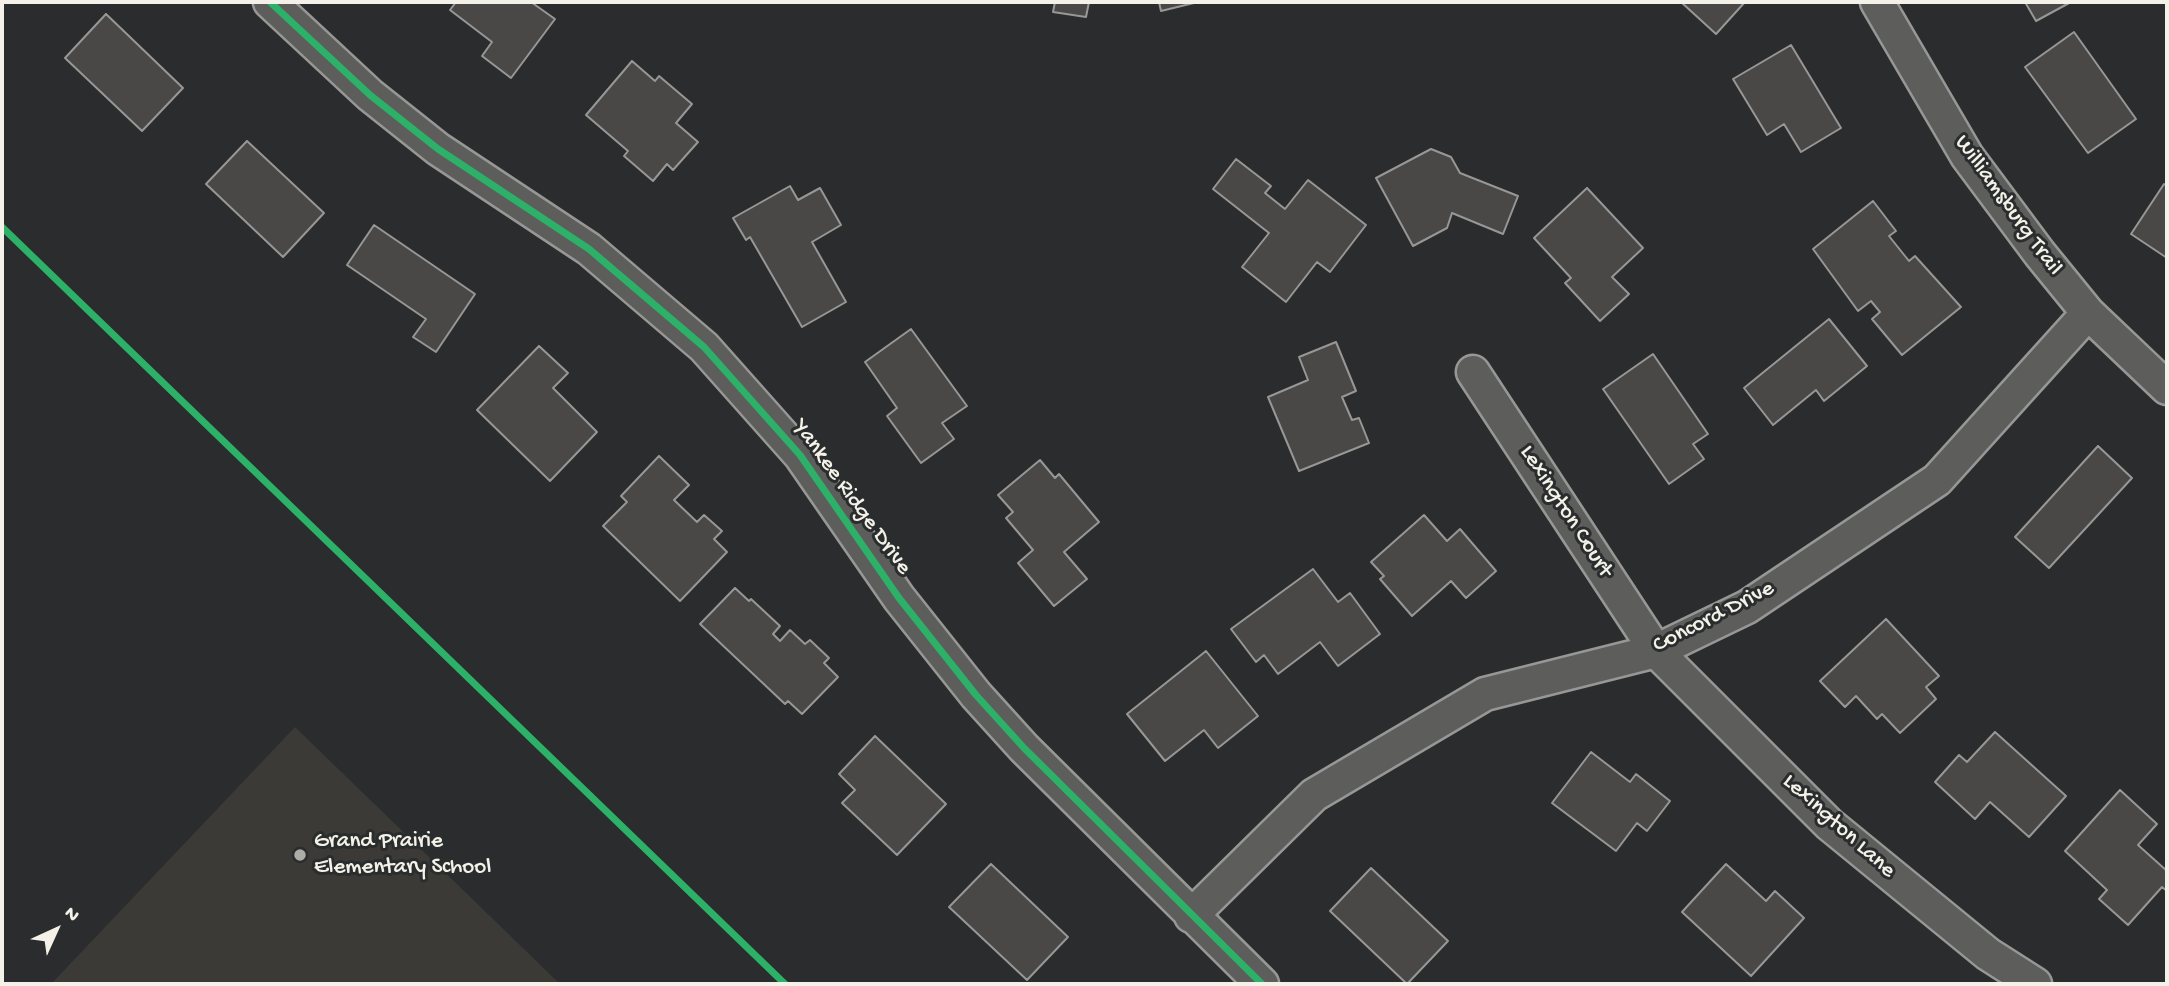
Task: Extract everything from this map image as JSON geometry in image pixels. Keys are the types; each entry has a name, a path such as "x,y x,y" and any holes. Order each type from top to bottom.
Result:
{"street":[{"name":"Yankee Ridge Drive","path":"270,2 370,95 419,133 589,249 704,347 800,455 899,598 976,695 1024,748 1262,984"},
{"name":"Williamsburg Trail","path":"1877,2 1967,156 2040,254 2088,313 2167,388"},
{"name":"Concord Drive","path":"1191,915 1314,794 1485,694 1656,651 1746,607 1937,480 2088,313"},
{"name":"Lexington Court","path":"1473,372 1656,651"},
{"name":"Lexington Lane","path":"1656,651 1829,824 1988,954 2035,984"}],"shaded area":[{"name":"Grand Prairie Elementary School","path":"295,727 560,984 51,984"}],"building":[{"path":"456,2 531,2 555,19 511,78 482,56 492,42 450,10"},
{"path":"1055,2 1089,2 1086,17 1053,12"},
{"path":"1159,2 1198,2 1161,11"},
{"path":"1681,2 1745,2 1716,34"},
{"path":"2025,2 2071,2 2036,21"},
{"path":"106,14 183,88 142,131 65,58"},
{"path":"2074,32 2136,119 2088,153 2025,67"},
{"path":"1791,45 1841,128 1801,152 1784,124 1767,135 1733,79"},
{"path":"632,61 655,81 659,76 692,104 676,123 698,142 673,170 667,164 653,181 624,156 628,151 586,115"},
{"path":"247,141 324,213 283,257 206,184"},
{"path":"1431,149 1451,157 1460,173 1518,196 1503,234 1452,213 1447,228 1413,246 1376,178"},
{"path":"1236,159 1271,186 1265,193 1285,209 1308,180 1366,225 1330,272 1317,262 1286,302 1242,267 1269,233 1213,189"},
{"path":"2164,184 2167,186 2167,258 2131,234"},
{"path":"790,186 798,200 820,188 841,225 812,242 846,302 802,327 750,237 746,240 733,218"},
{"path":"1587,188 1643,248 1612,277 1629,294 1600,321 1565,283 1571,278 1534,238"},
{"path":"1873,201 1896,231 1889,236 1909,261 1915,256 1961,307 1902,355 1872,319 1880,312 1871,301 1858,311 1813,249"},
{"path":"374,225 475,294 436,352 413,337 426,319 347,265"},
{"path":"1829,319 1867,366 1824,401 1816,390 1773,425 1744,388"},
{"path":"911,329 967,406 942,423 954,439 921,463 887,416 897,408 865,362"},
{"path":"1336,342 1356,391 1342,397 1352,420 1359,418 1369,443 1299,471 1268,397 1308,380 1299,357"},
{"path":"539,346 568,373 553,388 597,432 550,481 477,410"},
{"path":"1653,354 1708,434 1693,444 1704,459 1669,484 1603,389"},
{"path":"2098,446 2132,478 2049,568 2015,537"},
{"path":"659,456 689,485 674,500 697,522 704,515 722,531 714,539 727,552 680,601 603,526 627,502 621,496"},
{"path":"1040,460 1055,478 1059,474 1099,522 1064,552 1087,579 1054,606 1018,563 1033,550 1006,518 1013,512 998,495"},
{"path":"1424,515 1447,541 1460,529 1496,571 1466,598 1451,581 1412,616 1380,579 1384,576 1371,562"},
{"path":"1313,569 1338,602 1350,593 1380,634 1338,666 1320,642 1278,674 1264,655 1256,662 1231,629"},
{"path":"735,588 780,626 773,634 780,641 790,630 805,644 810,640 829,658 824,663 838,677 802,714 788,701 785,704 700,624"},
{"path":"1886,619 1939,676 1926,687 1936,699 1900,733 1882,714 1877,719 1856,696 1845,707 1820,681"},
{"path":"1206,651 1258,716 1218,748 1204,730 1165,761 1127,714"},
{"path":"1995,732 2066,796 2029,837 1990,802 1975,819 1935,782 1959,755 1967,762"},
{"path":"875,736 946,804 897,855 842,803 855,790 839,774"},
{"path":"1591,752 1630,782 1636,774 1670,801 1647,831 1637,823 1616,851 1552,803"},
{"path":"2120,790 2157,824 2138,845 2167,871 2167,891 2162,887 2128,925 2099,899 2107,890 2065,851"},
{"path":"991,864 1068,937 1027,980 949,907"},
{"path":"1726,864 1766,901 1775,891 1804,918 1751,976 1682,912"},
{"path":"1371,868 1448,941 1407,984 1330,911"}],"cycle path":[{"path":"270,2 370,95 438,149 589,249 704,347 800,455 899,598 976,695 1024,748 1262,984"},
{"path":"2,227 785,984"}],"place":[{"name":"Grand Prairie Elementary School","path":"300,855"}]}
